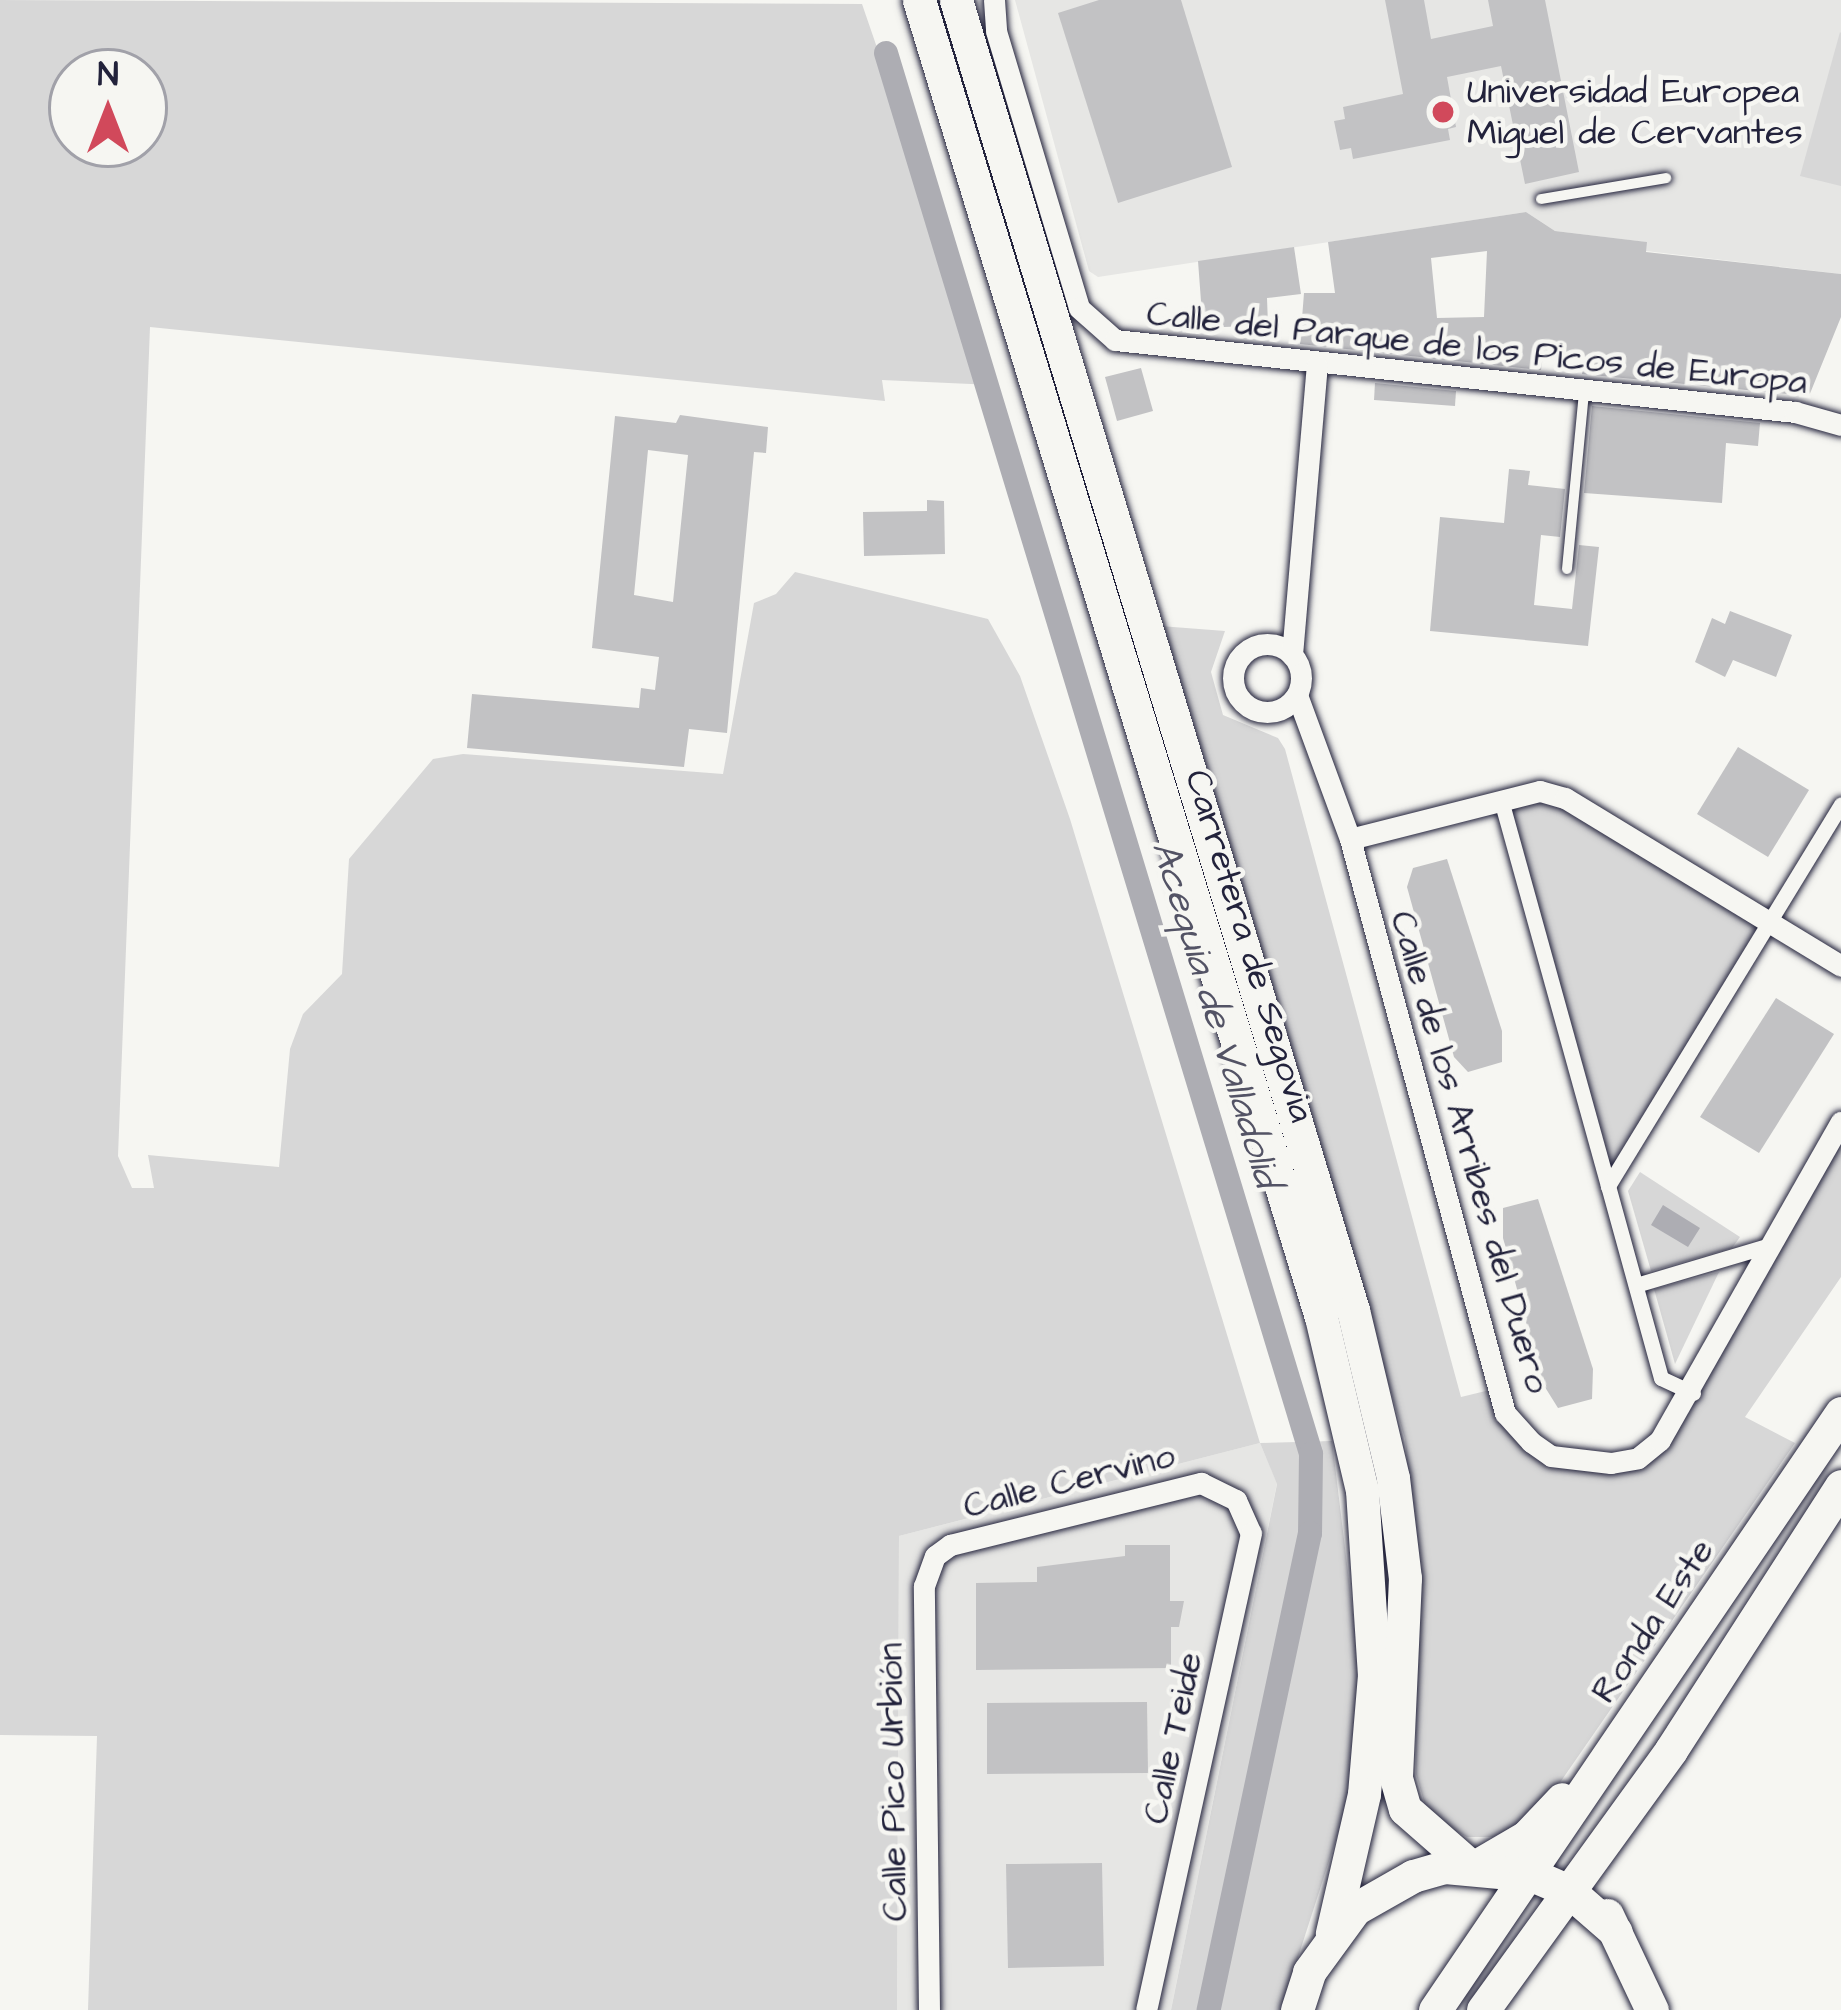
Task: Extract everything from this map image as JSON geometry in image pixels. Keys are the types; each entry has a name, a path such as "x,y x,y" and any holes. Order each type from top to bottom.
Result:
{"main road":[{"path":"896,0 940,69"},
{"name":"Carretera de Segovia","path":"919,0 1308,1274 1362,1490 1374,1675 1364,1794 1332,1933"},
{"name":"Carretera de Segovia","path":"962,11 1353,1310 1393,1478 1405,1578 1396,1778 1405,1809 1473,1865"},
{"name":"Ronda Este","path":"1435,2010 1532,1874 1841,1413"},
{"path":"1483,2010 1620,1820 1841,1486"},
{"path":"1297,2010 1332,1933 1383,1890 1473,1865 1546,1818 1632,1699 1657,1683"},
{"path":"1620,1820 1602,1883 1616,1932 1652,2010"},
{"path":"1473,1865 1532,1874 1569,1891 1616,1932"}],"street":[{"name":"Calle del Parque de los Picos de Europa","path":"994,0 996,31 1079,308 1095,329 1168,349 1796,412 1841,425"},
{"path":"1288,644 1245,652 1234,673 1246,704 1288,702 1301,674 1288,644 1317,366"},
{"name":"Calle de los Arribes del Duero","path":"1288,702 1315,732 1350,839 1505,1413 1552,1456 1612,1463 1638,1458 1660,1440 1693,1393 1767,1246 1841,1122"},
{"path":"1350,839 1540,791 1565,798 1841,966"},
{"path":"1502,800 1661,1378 1693,1393"},
{"path":"1608,1186 1841,804"},
{"path":"1636,1285 1767,1246"},
{"name":"Calle Cervino","path":"935,1556 950,1545 1177,1485 1221,1488"},
{"name":"Calle Teide","path":"1146,2010 1251,1533 1236,1500 1221,1488"},
{"name":"Calle Pico Urbión","path":"928,2010 924,1586 935,1556"}],"lane":[{"path":"1541,199 1666,178"},
{"path":"1567,569 1584,392"}],"shaded area":[{"path":"0,0 862,4 993,385 882,380 885,401 150,327 118,1156 132,1188 154,1188 148,1155 279,1167 290,1049 303,1014 342,974 349,859 433,759 463,754 723,774 754,603 776,594 795,572 988,619 1020,676 1070,819 1260,1443 899,1536 897,2010 88,2010 97,1736 0,1735"},
{"name":"Universidad Europea Miguel de Cervantes","path":"1015,0 1841,0 1841,274 1646,251 1646,242 1555,231 1526,212 1098,277 1089,271"},
{"path":"1841,33 1841,186 1800,176"},
{"path":"1160,626 1225,631 1211,672 1223,715 1278,738 1285,749 1461,1397 1498,1388 1552,1456 1638,1457 1841,1122 1841,1277 1745,1417 1795,1443 1559,1784 1518,1825 1493,1837 1467,1837 1443,1824 1425,1805 1416,1774 1416,1557 1405,1439"},
{"path":"1540,791 1768,923 1608,1186 1502,800"},
{"path":"1640,1172 1740,1237 1732,1248 1651,1271 1628,1191"},
{"path":"1663,1205 1700,1228 1688,1247 1651,1225"},
{"path":"1719,1272 1675,1364 1654,1289"},
{"path":"1332,1441 1360,1671 1351,1793 1281,2010 1171,2010 1277,1484 1260,1443"},
{"path":"1260,1443 1277,1483 1171,2010 897,2010 899,1536"}],"building":[{"path":"1099,0 1181,0 1232,167 1118,203 1058,13"},
{"path":"1385,0 1424,0 1431,39 1493,26 1488,0 1545,0 1579,172 1525,184 1501,66 1447,77 1456,127 1448,129 1450,140 1353,159 1351,148 1340,150 1334,121 1345,119 1343,107 1403,94"},
{"path":"1526,212 1555,231 1647,242 1646,252 1841,274 1841,317 1809,396 1582,374 1584,358 1543,356 1541,370 1300,344 1304,293 1335,293 1328,242","holes":["1487,251 1484,317 1437,318 1431,258"]},
{"path":"1294,247 1301,294 1267,298 1268,325 1203,328 1198,261"},
{"path":"1141,368 1153,411 1117,421 1105,377"},
{"path":"1375,383 1456,391 1455,406 1374,400"},
{"path":"1592,406 1760,423 1758,446 1726,443 1722,503 1584,493"},
{"path":"680,415 768,427 766,453 754,452 727,733 689,729 684,767 467,748 472,694 639,708 641,688 655,690 659,657 592,648 615,416 676,423","holes":["648,450 688,455 673,602 634,595"]},
{"path":"1509,469 1530,471 1528,485 1565,489 1560,537 1541,535 1534,605 1572,609 1579,545 1599,547 1588,646 1430,631 1440,517 1504,523"},
{"path":"927,500 944,501 945,554 864,556 863,512 927,511"},
{"path":"1730,611 1792,635 1776,677 1733,660 1725,677 1695,662 1712,618 1725,624"},
{"path":"1738,747 1809,790 1768,857 1697,814"},
{"path":"1447,859 1502,1031 1502,1062 1468,1072 1454,1057 1407,887 1413,868"},
{"path":"1776,998 1834,1034 1759,1153 1700,1117"},
{"path":"1538,1199 1593,1369 1592,1399 1558,1408 1543,1384 1503,1238 1503,1208"},
{"path":"1125,1545 1170,1545 1170,1601 1184,1601 1179,1627 1171,1627 1171,1668 976,1670 976,1583 1037,1582 1037,1567 1125,1556"},
{"path":"1147,1702 1148,1773 987,1774 987,1703"},
{"path":"1102,1863 1104,1966 1008,1968 1006,1864"}],"waterway":[{"name":"Acequia de Valladolid","path":"886,53 1311,1454 1310,1533 1209,2010"}],"place":[{"name":"Universidad Europea Miguel de Cervantes","path":"1443,112"}]}
